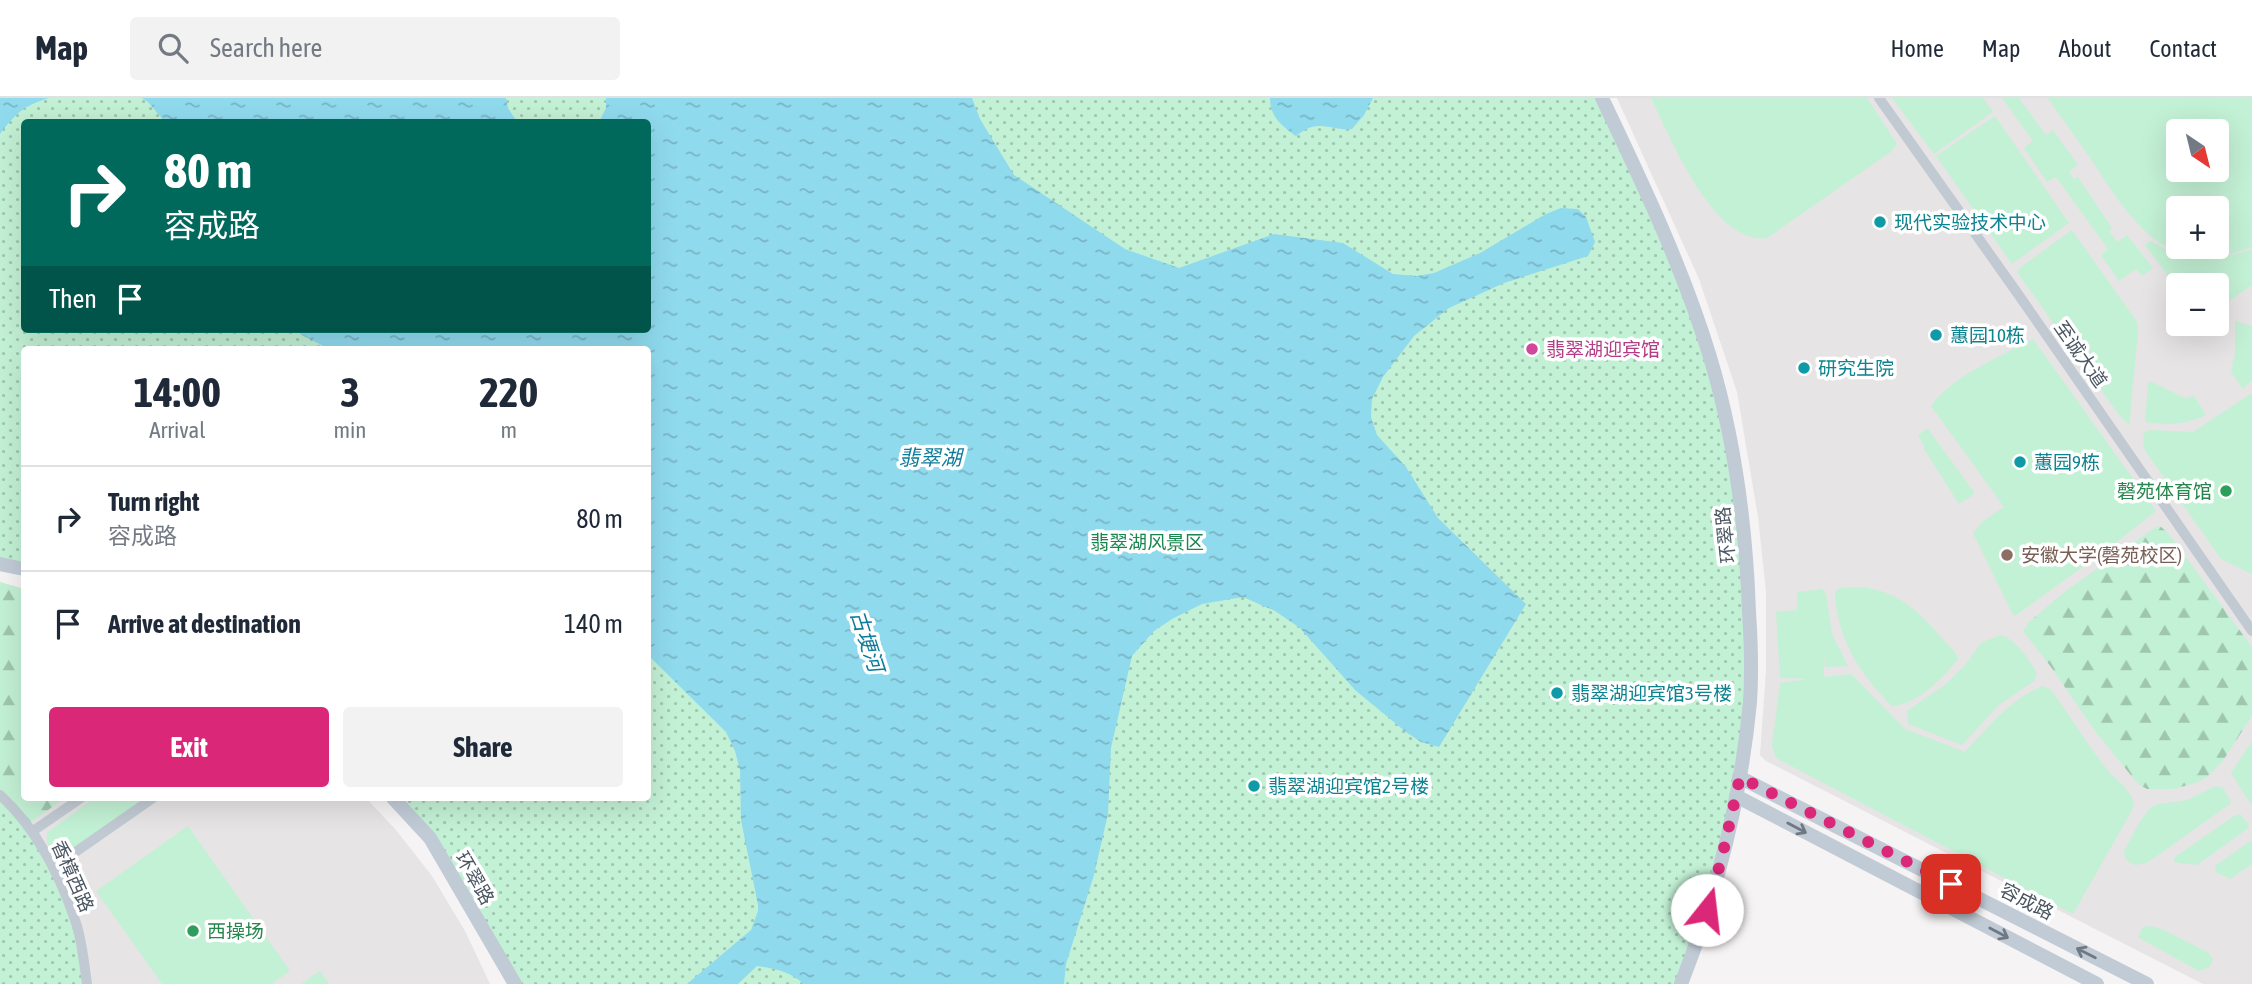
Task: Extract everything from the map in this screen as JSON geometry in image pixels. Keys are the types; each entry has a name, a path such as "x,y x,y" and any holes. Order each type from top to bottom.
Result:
{"street":[{"name":"环翠路","path":"1602,98 1687,289 1709,355 1730,435 1745,535 1752,668 1746,737 1736,796 1712,893 1681,984"},
{"name":"至诚大道","path":"1879,98 2252,631"},
{"path":"0,564 21,568"},
{"name":"容成路","path":"1740,777 2147,984"},
{"name":"香樟西路","path":"0,795 33,831 54,867 76,921 87,984"},
{"path":"1736,796 2097,984"},
{"path":"33,831 77,801"},
{"path":"54,867 149,801"},
{"name":"环翠路","path":"396,801 430,838 515,984"}],"shaded area":[{"name":"安徽大学(磬苑校区)","path":"1617,98 2252,98 2252,984 2203,984 1766,761 1760,755 1766,671 1766,592 1758,517 1737,392 1699,279"},
{"path":"0,582 21,588 21,801 369,801 396,830 432,876 465,931 490,984 0,984"}],"green space":[{"name":"翡翠湖风景区","path":"0,98 1602,98 1674,257 1730,435 1752,668 1736,796 1681,984 515,984 447,869 395,801 651,801 651,346 21,346 21,568 0,564"},
{"path":"1651,98 1867,98 1897,144 1892,151 1767,238 1748,236 1729,225 1696,186"},
{"path":"1892,98 1983,98 1993,112 1934,154"},
{"path":"2002,98 2019,98 2046,135 2053,130 2078,165 2069,172 2074,179 2078,177 2112,228 2109,231 2117,242 2127,235 2153,268 2142,276 2136,269 2119,281 2101,255 2108,249 2056,177 2047,182 2024,148 2033,141"},
{"path":"2048,98 2252,98 2252,247 2229,253 2229,196 2166,196 2166,246 2157,241 2124,208"},
{"path":"1995,116 2069,223 2012,264 1936,156"},
{"path":"2072,230 2137,322 2129,425 2119,415 2017,272"},
{"path":"2150,241 2166,249 2166,259 2229,259 2229,255 2252,249 2252,285 2229,301 2229,273 2166,273 2145,245"},
{"path":"2235,321 2252,326 2252,380 2243,389 2231,372 2235,353"},
{"path":"2033,339 2156,511 2015,616 1973,533 1982,522 2004,507 1931,406 1964,376"},
{"path":"2150,381 2185,398 2194,396 2206,415 2176,423 2145,422"},
{"path":"2252,393 2252,574 2221,559 2143,444 2144,433 2149,430 2193,432"},
{"path":"1928,429 1974,492 1959,504 1918,436"},
{"path":"2160,526 2168,533 2252,647 2252,716 2222,762 2207,777 2174,789 2147,789 2138,784 2095,731 2023,631 2029,622 2067,590"},
{"path":"0,582 21,588 21,801 61,801 28,824 0,795"},
{"path":"1860,587 1885,592 1915,610 1958,658 1936,683 1911,701 1892,706 1870,682 1845,640 1836,609 1835,592 1840,588"},
{"path":"1822,589 1826,594 1832,634 1848,666 1825,667 1824,654 1824,677 1851,674 1905,729 1965,752 2021,697 2043,686 2050,689 2133,802 2131,812 2073,914 1776,758 1772,746 1780,683 1810,679 1780,678 1776,612 1797,610 1798,592"},
{"path":"2000,635 2011,640 2026,656 2037,674 2034,681 1999,705 1962,745 1908,724 1907,711 1946,684 1966,664 1981,643"},
{"path":"2252,741 2252,806 2231,773"},
{"path":"2216,786 2223,788 2231,801 2230,804 2147,863 2135,865 2126,859 2125,849 2151,807 2187,800"},
{"path":"0,795 26,822 66,900 87,984 0,984"},
{"path":"90,801 142,801 68,853 55,853 47,843 47,833"},
{"path":"2240,814 2249,825 2247,829 2197,865 2174,861 2175,857"},
{"name":"西操场","path":"188,826 290,971 271,984 162,984 96,891"},
{"path":"2252,840 2252,864 2230,879 2216,872 2215,866"},
{"path":"2143,927 2164,930 2209,953 2213,959 2210,967 2199,971 2138,937"},
{"path":"320,971 329,984 301,984"}],"water":[{"path":"0,98 49,98 21,111 0,134"},
{"path":"142,98 506,98 508,108 515,119 162,119"},
{"name":"翡翠湖","path":"606,98 972,98 980,119 1014,175 1125,249 1179,268 1274,234 1343,243 1393,274 1417,276 1434,273 1480,253 1546,214 1561,208 1578,209 1586,217 1595,242 1588,256 1504,283 1449,308 1414,336 1383,377 1372,399 1371,417 1377,435 1406,467 1438,518 1526,604 1439,747 1421,742 1406,732 1355,690 1300,628 1275,611 1243,597 1202,604 1154,631 1132,656 1111,748 1108,814 1094,875 1066,964 1064,984 804,984 782,971 757,966 738,984 687,984 751,930 758,905 741,820 740,770 735,751 726,732 651,658 651,346 323,346 300,333 651,333 651,119 600,119 606,108"},
{"path":"1270,98 1373,98 1352,129 1318,126 1304,130 1296,136 1275,116"}],"place":[{"name":"现代实验技术中心","path":"1880,222"},
{"name":"蕙园10栋","path":"1936,335"},
{"name":"翡翠湖迎宾馆","path":"1532,349"},
{"name":"研究生院","path":"1804,368"},
{"name":"蕙园9栋","path":"2020,462"},
{"name":"磬苑体育馆","path":"2226,491"},
{"name":"安徽大学(磬苑校区)","path":"2007,555"},
{"name":"翡翠湖迎宾馆3号楼","path":"1557,693"},
{"name":"翡翠湖迎宾馆2号楼","path":"1254,786"},
{"name":"西操场","path":"193,931"}],"route":[{"path":"1707,910 1740,777 1951,884"}],"water label":[{"name":"古埂河","path":"867,641"}]}
